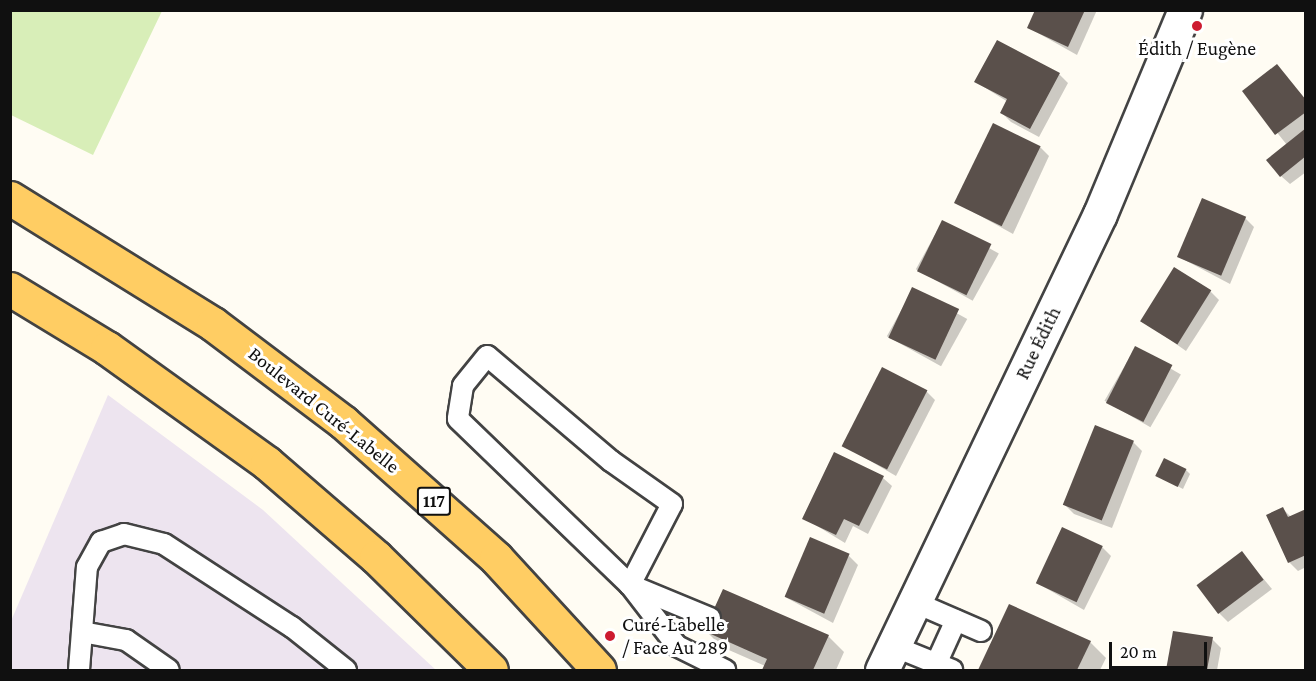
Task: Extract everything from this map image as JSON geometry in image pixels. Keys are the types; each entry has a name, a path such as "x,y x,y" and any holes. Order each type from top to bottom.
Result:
{"main road":[{"name":"Boulevard Curé-Labelle","path":"10,198 185,304 343,422 496,558 599,670"},
{"path":"10,289 113,352 284,477 376,557 490,670"}],"street":[{"name":"Rue Édith","path":"888,658 1100,214 1185,10"}],"lane":[{"path":"630,585 672,504 611,461 487,356 463,386 458,420 630,585 693,670"},
{"path":"79,670 93,552 112,536 146,536 292,627 345,670"},
{"path":"630,585 710,618"},
{"path":"915,602 981,631"},
{"path":"888,658 944,667 956,620"},
{"path":"82,632 126,640 169,670"},
{"path":"677,646 725,670"}],"shaded area":[{"path":"108,395 263,510 436,670 11,670 11,621"}],"green space":[{"path":"10,11 162,11 93,155 11,115"}],"building":[{"path":"1035,10 1085,10 1068,47 1027,28"},
{"path":"997,40 1060,73 1030,129 1000,113 1007,99 974,82"},
{"path":"1277,64 1306,100 1306,112 1275,135 1242,91"},
{"path":"993,123 1041,146 1002,226 954,203"},
{"path":"1306,128 1306,156 1280,177 1266,160"},
{"path":"1202,198 1246,217 1221,276 1177,257"},
{"path":"942,220 991,244 966,295 917,271"},
{"path":"1174,267 1211,290 1177,345 1140,321"},
{"path":"912,287 959,309 935,360 888,338"},
{"path":"1135,346 1172,365 1143,422 1106,403"},
{"path":"882,367 927,390 887,469 842,446"},
{"path":"1095,425 1134,441 1102,520 1063,505"},
{"path":"834,452 884,476 859,526 844,519 836,535 802,519"},
{"path":"1164,458 1186,469 1178,487 1155,476"},
{"path":"1283,507 1288,517 1306,509 1306,555 1288,563 1266,515"},
{"path":"1062,527 1103,546 1077,602 1036,583"},
{"path":"810,537 850,554 824,614 785,597"},
{"path":"1242,551 1264,580 1218,614 1196,585"},
{"path":"723,589 829,635 813,670 762,670 767,659 704,631"},
{"path":"1009,604 1091,641 1077,670 978,670"},
{"path":"1173,631 1213,637 1207,670 1166,670"}],"place":[{"name":"Édith / Eugène","path":"1197,26"},
{"name":"Curé-Labelle / Face Au 289","path":"610,636"}]}
